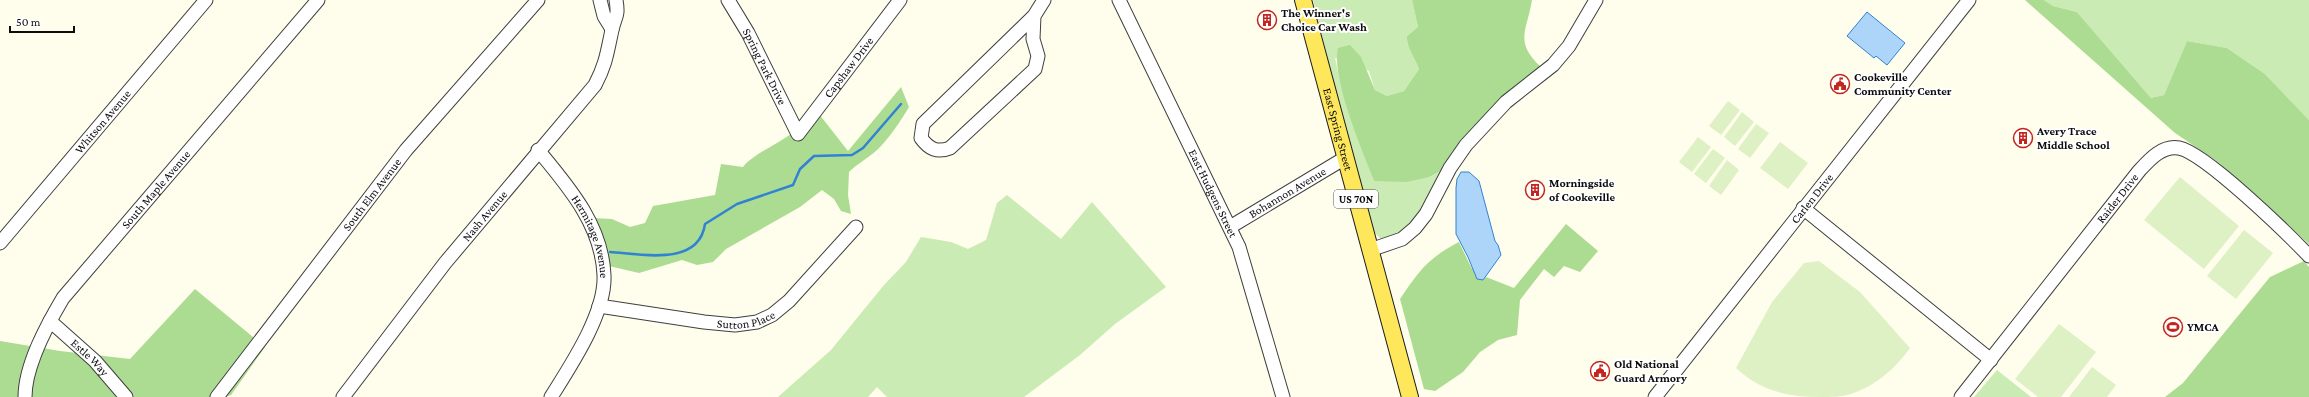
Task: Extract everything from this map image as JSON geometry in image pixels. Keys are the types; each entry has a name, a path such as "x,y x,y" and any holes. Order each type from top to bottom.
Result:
{"main road":[{"name":"East Spring Street","path":"1303,0 1410,397"}],"street":[{"name":"Whitson Avenue","path":"0,243 206,0"},
{"name":"South Maple Avenue","path":"24,397 25,382 50,321 63,298 318,0"},
{"name":"South Elm Avenue","path":"217,397 406,150 538,0"},
{"path":"600,0 604,16 612,29"},
{"name":"Nash Avenue","path":"343,397 445,263 538,150 594,85 605,66 612,29 618,15 616,0"},
{"name":"Spring Park Drive","path":"728,0 748,33 798,134"},
{"name":"Capshaw Drive","path":"798,134 900,0"},
{"path":"1034,16 1033,39 1038,56 1035,70 950,148 941,151 932,149 921,138 922,124 1034,16 1044,0"},
{"name":"East Hudgens Street","path":"1118,0 1171,112 1230,226 1247,272 1265,342 1283,397"},
{"path":"1370,250 1402,239 1415,228 1426,214 1450,168 1466,145 1506,102 1553,65 1569,46 1596,0"},
{"name":"Carlen Drive","path":"1655,397 1969,0"},
{"name":"Raider Drive","path":"1961,397 1992,360 2139,171 2150,158 2164,150 2178,148 2194,154 2253,203 2309,256"},
{"name":"Hermitage Avenue","path":"538,150 568,187 590,222 600,250 604,276 599,306 580,346 551,397"},
{"name":"Bohannon Avenue","path":"1230,226 1345,158"},
{"path":"1803,208 1992,360"},
{"name":"Sutton Place","path":"599,306 728,325 757,322 772,315 789,301 856,227"},
{"name":"Estle Way","path":"50,321 94,361 126,397"}],"green space":[{"path":"1313,0 1412,0 1418,27 1407,36 1407,40 1409,48 1419,69 1404,91 1387,96 1375,90 1369,71 1335,58 1341,87 1374,181 1429,177 1441,171 1418,213 1403,230 1393,236 1381,239 1371,229"},
{"path":"1412,0 1532,0 1524,35 1527,50 1540,66 1491,109 1449,157 1441,171 1429,177 1407,182 1374,181 1355,133 1343,95 1337,61 1338,48 1350,45 1361,57 1375,90 1387,96 1404,91 1419,69 1409,48 1407,40 1407,36 1418,27"},
{"path":"2025,0 2044,0 2053,6 2077,12 2151,98 2164,95 2187,41 2227,48 2265,74 2309,120 2309,244 2218,162 2175,133"},
{"path":"2044,0 2309,0 2309,120 2265,74 2227,48 2187,41 2164,95 2151,98 2077,12 2053,6"},
{"path":"901,87 909,107 892,133 882,145 849,172 848,195 851,214 841,211 834,199 822,190 800,207 726,249 713,262 697,265 682,260 639,273 609,266 593,218 612,219 630,227 645,223 653,206 715,195 721,164 743,167 758,154 791,134 799,140 819,114 848,151"},
{"path":"1728,101 1740,110 1721,135 1709,126"},
{"path":"1742,112 1754,122 1735,146 1724,137"},
{"path":"1756,124 1769,133 1750,158 1738,149"},
{"path":"1698,137 1711,147 1692,172 1679,162"},
{"path":"1780,142 1808,163 1788,189 1760,168"},
{"path":"1713,149 1725,158 1706,183 1694,174"},
{"path":"1727,160 1739,170 1721,195 1709,186"},
{"path":"2180,177 2239,226 2204,269 2144,220"},
{"path":"1007,195 1061,239 1092,202 1166,287 1115,324 1080,355 1024,397 887,397 877,387 868,397 778,397 831,350 884,285 906,262 921,237 951,242 968,249 986,240 997,203"},
{"path":"1566,224 1598,251 1580,272 1564,266 1554,277 1544,269 1520,300 1517,335 1498,340 1480,352 1463,372 1435,391 1424,389 1400,299 1425,266 1439,254 1459,242 1471,267 1483,280 1486,277 1514,288"},
{"path":"2244,230 2273,253 2236,299 2207,276"},
{"path":"1819,261 1860,292 1910,348 1898,363 1884,376 1860,391 1851,394 1836,397 1808,397 1775,391 1755,382 1736,368 1772,302 1804,263"},
{"path":"2304,261 2309,267 2309,397 2165,397 2183,383 2270,277"},
{"path":"195,289 265,347 231,395 225,397 0,397 0,341 60,351 130,359"},
{"path":"2059,324 2096,352 2061,397 2038,397 2015,379"},
{"path":"2092,367 2116,385 2107,397 2069,397"},
{"path":"1997,370 2031,397 1974,397"}],"water":[{"path":"1867,12 1905,43 1887,65 1876,56 1874,58 1847,36"},
{"path":"1461,172 1469,172 1479,181 1495,241 1501,255 1483,280 1477,279 1456,234 1456,188 1457,179"}],"waterway":[{"path":"610,252 637,255 667,255 692,247 700,238 705,224 737,204 793,185 800,169 814,156 852,155 863,148 901,104"}],"place":[{"name":"The Winner's Choice Car Wash","path":"1267,20"},
{"name":"Cookeville Community Center","path":"1840,84"},
{"name":"Avery Trace Middle School","path":"2023,138"},
{"name":"Morningside of Cookeville","path":"1535,190"},
{"name":"YMCA","path":"2173,327"},
{"name":"Old National Guard Armory","path":"1600,371"}]}
